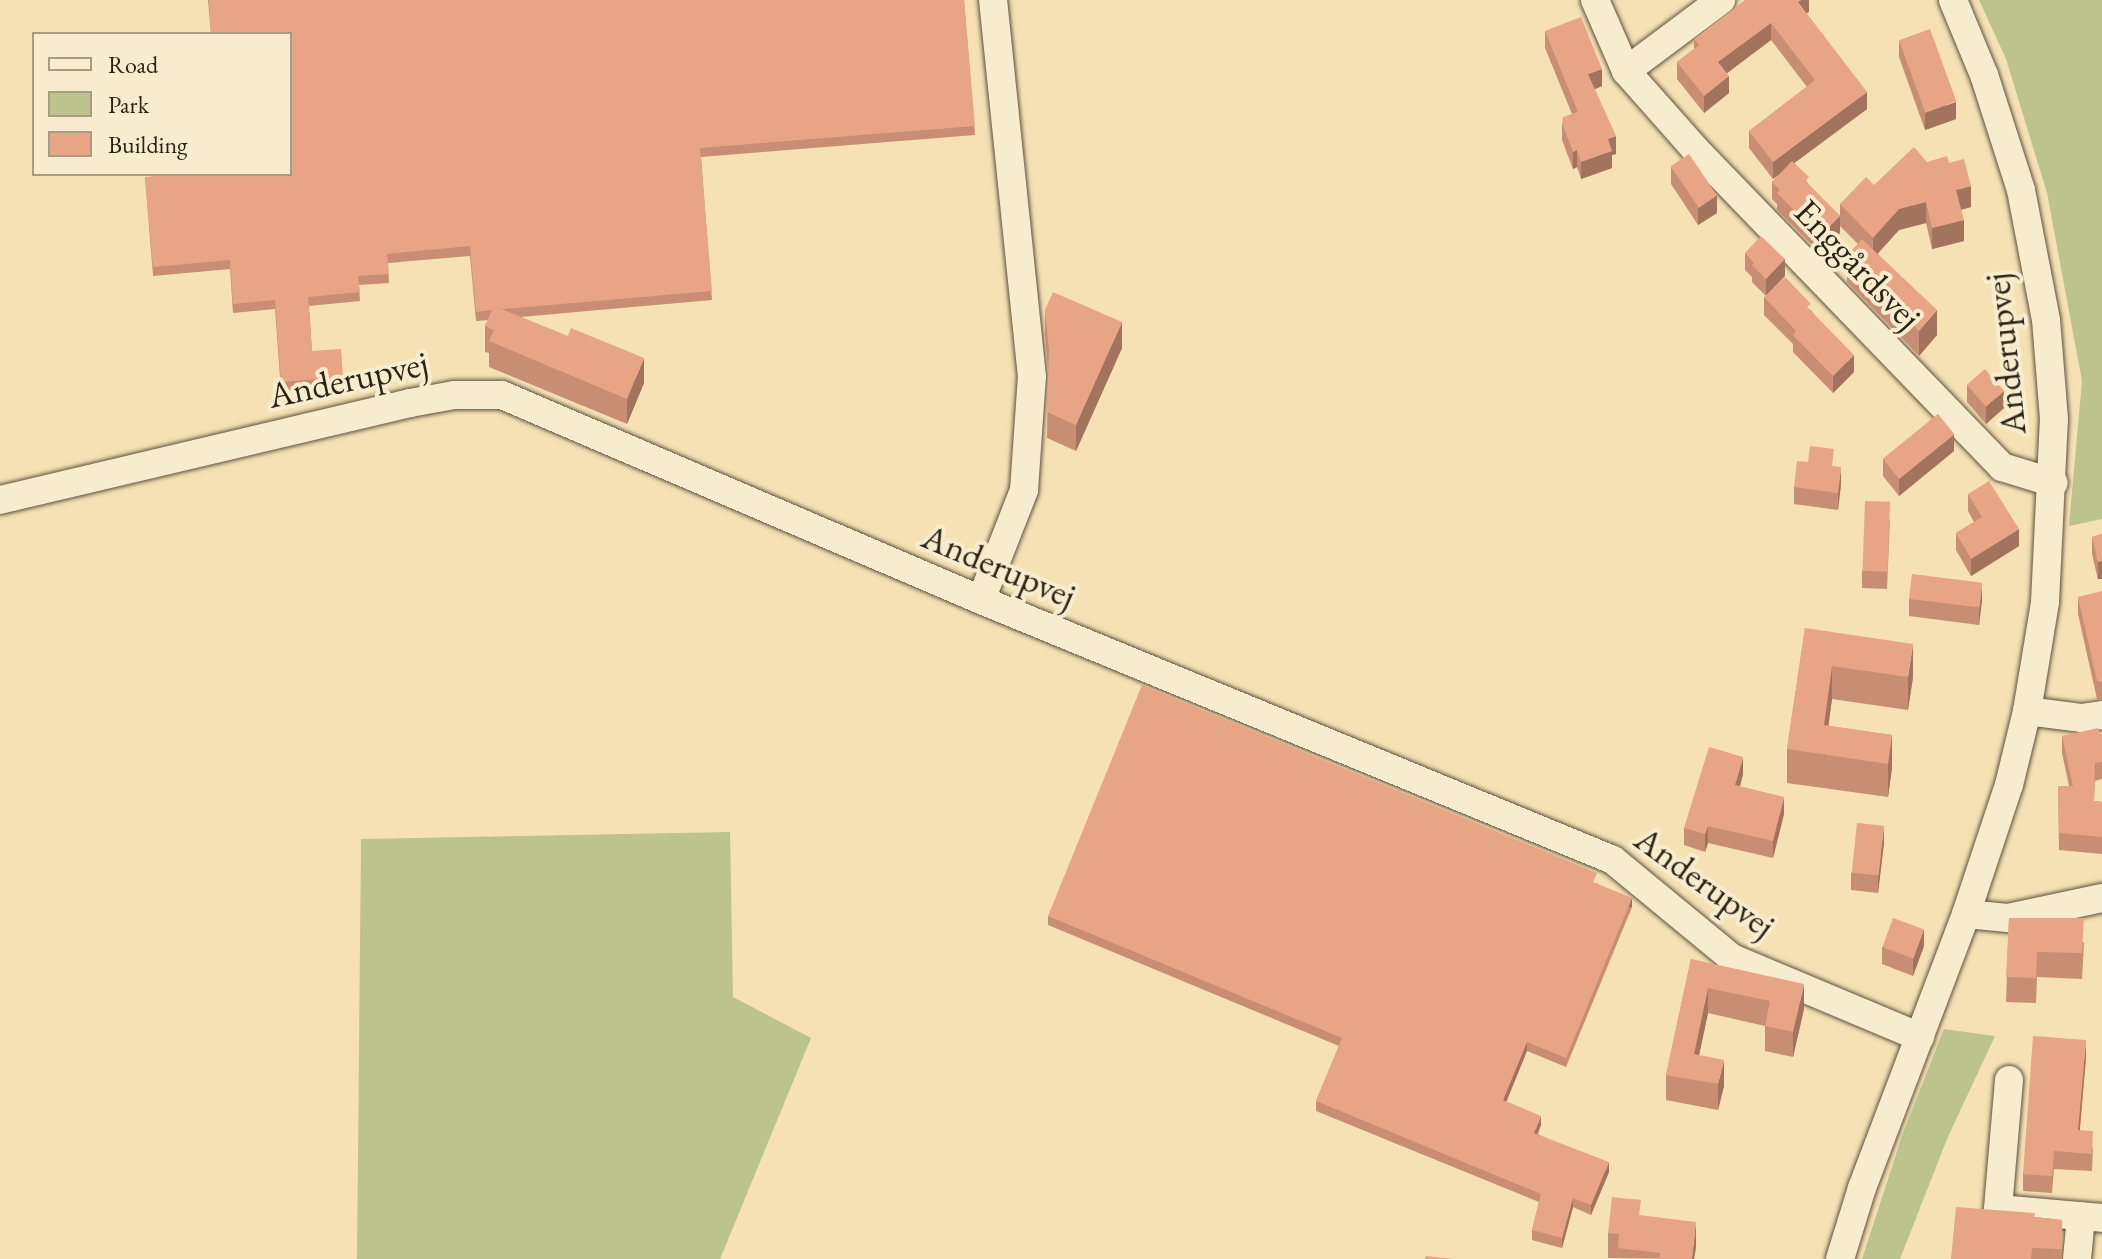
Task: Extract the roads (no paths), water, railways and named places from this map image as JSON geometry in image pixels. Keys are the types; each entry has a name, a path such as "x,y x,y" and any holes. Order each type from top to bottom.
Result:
{"street":[{"path":"981,600 1024,490 1032,377 993,0"},
{"name":"Enggårdsvej","path":"1595,0 1626,71 1695,149 2002,467 2054,483"},
{"path":"1626,71 1721,0"},
{"name":"Anderupvej","path":"1840,1259 1862,1188 1966,914 2009,785 2027,711 2045,602 2054,483 2054,419 2046,320 2021,190 1984,75 1953,0"},
{"name":"Anderupvej","path":"0,500 410,403 454,395 502,395 981,600 1613,860 1732,958 1920,1037"},
{"path":"2027,711 2081,718 2102,715"},
{"path":"1966,914 2008,918 2102,898"},
{"path":"2009,1080 1998,1209 2091,1217 2077,1259"}]}
